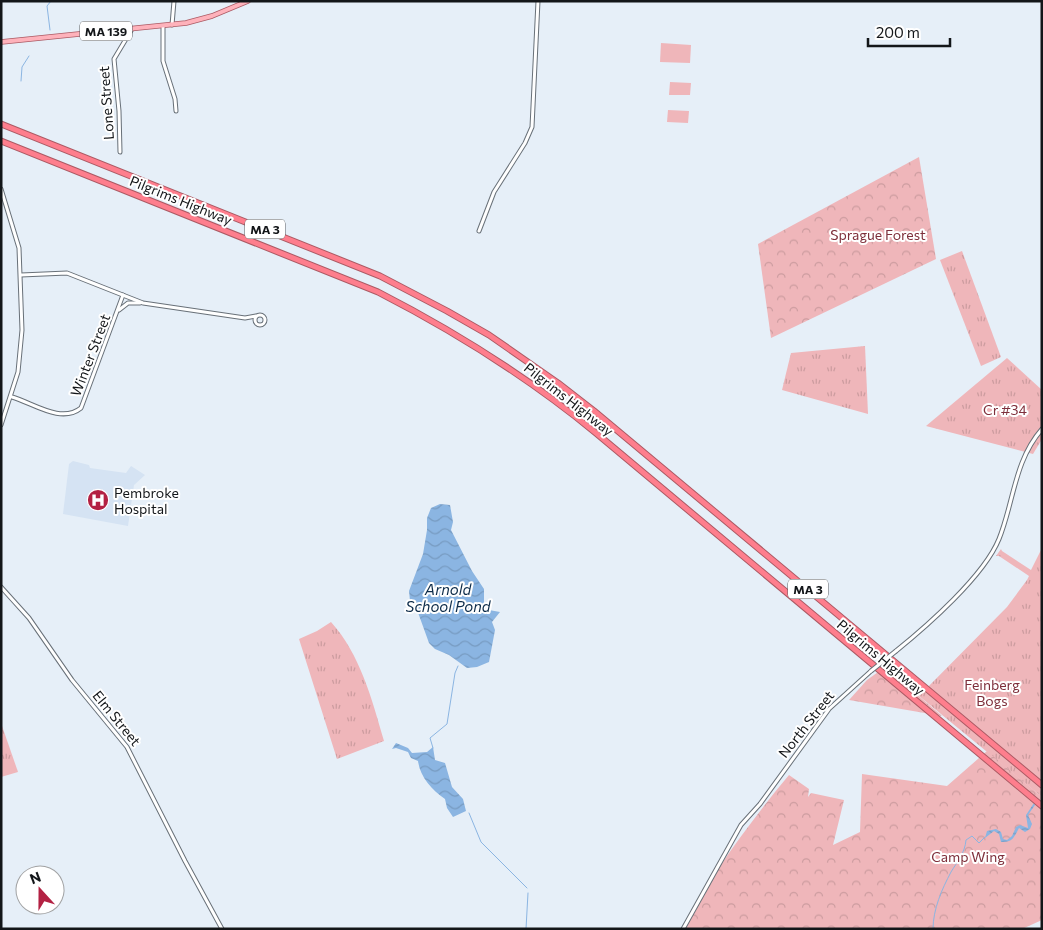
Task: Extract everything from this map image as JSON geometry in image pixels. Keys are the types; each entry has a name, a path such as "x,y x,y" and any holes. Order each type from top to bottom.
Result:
{"highway":[{"name":"Pilgrims Highway","path":"1,124 338,258 419,296 489,335 558,383 594,411 1042,785"},
{"name":"Pilgrims Highway","path":"2,141 370,289 434,321 500,361 562,405 1042,806"}],"main road":[{"name":"MA 139","path":"1,42 172,25 206,18 248,1"}],"street":[{"path":"172,25 174,1"},
{"path":"479,231 492,196 525,143 532,127 538,1"},
{"path":"163,26 163,61 176,99 176,111"},
{"name":"Lone Street","path":"120,152 119,111 114,59 117,50 130,36 132,29"},
{"path":"1,189 18,238 21,275 21,354 12,398 1,425"},
{"path":"21,275 67,273 143,303"},
{"name":"Winter Street","path":"12,398 62,415 72,414 81,408 123,295"},
{"path":"118,310 128,303 143,303 245,318 262,324 264,320 262,315 245,318"},
{"path":"255,323 256,316"},
{"name":"North Street","path":"683,929 741,825 760,804 829,709 947,604 975,574 993,550 1001,535 1017,474 1027,452 1042,430"},
{"name":"Elm Street","path":"1,587 29,618 75,684 130,750 182,856 222,929"}],"shaded area":[{"name":"Pembroke Hospital","path":"73,461 89,465 90,468 126,473 131,466 145,475 134,485 128,526 63,514 69,464"}],"green space":[{"path":"661,43 691,45 690,63 660,62"},
{"path":"670,82 691,83 690,95 669,95"},
{"path":"668,110 689,111 688,123 667,122"},
{"name":"Sprague Forest","path":"919,157 936,259 771,338 758,244"},
{"path":"962,251 1001,357 981,366 940,260"},
{"path":"865,346 868,414 782,390 791,353"},
{"name":"Cr #34","path":"1007,358 1042,390 1042,439 1033,454 926,426"},
{"name":"Feinberg Bogs","path":"1042,548 1042,797 919,696 1007,607 1027,580 1029,576 999,556 996,556 1001,549 1031,570"},
{"path":"331,622 350,648 364,678 384,741 337,759 299,639"},
{"path":"885,667 942,716 849,700 867,680"},
{"path":"1,723 18,772 1,777"},
{"name":"Camp Wing","path":"987,751 1042,797 1042,920 1022,929 681,929 705,888 732,849 789,775 809,789 808,797 811,793 844,800 833,845 860,832 862,774 947,786"}],"water":[{"name":"Arnold School Pond","path":"440,504 450,505 453,522 451,530 472,571 484,589 484,605 489,610 500,612 492,622 495,630 489,662 477,667 467,668 449,655 435,649 429,643 416,607 410,601 409,591 423,554 427,518 431,508"},
{"path":"396,743 408,748 412,753 427,752 433,747 435,760 445,763 452,787 463,799 466,811 453,817 447,808 445,799 424,778 418,761 411,758 408,752 396,748 392,749"},
{"path":"1034,803 1035,805 1028,815 1032,824 1030,829 1025,832 1019,828 1013,839 1008,842 1001,842 999,834 994,831 985,838 987,831 996,829 1001,832 1003,839 1007,840 1012,836 1016,827 1020,825 1028,828 1026,815"}],"waterway":[{"path":"50,30 47,6 51,1"},
{"path":"21,81 22,67 29,56"},
{"path":"433,748 430,738 447,724 455,673 458,666"},
{"path":"469,813 481,842 527,888"},
{"path":"933,929 939,899 962,853 966,840 972,836 979,843 985,837"},
{"path":"526,929 528,893"}],"place":[{"name":"Pembroke Hospital","path":"98,500"}]}
